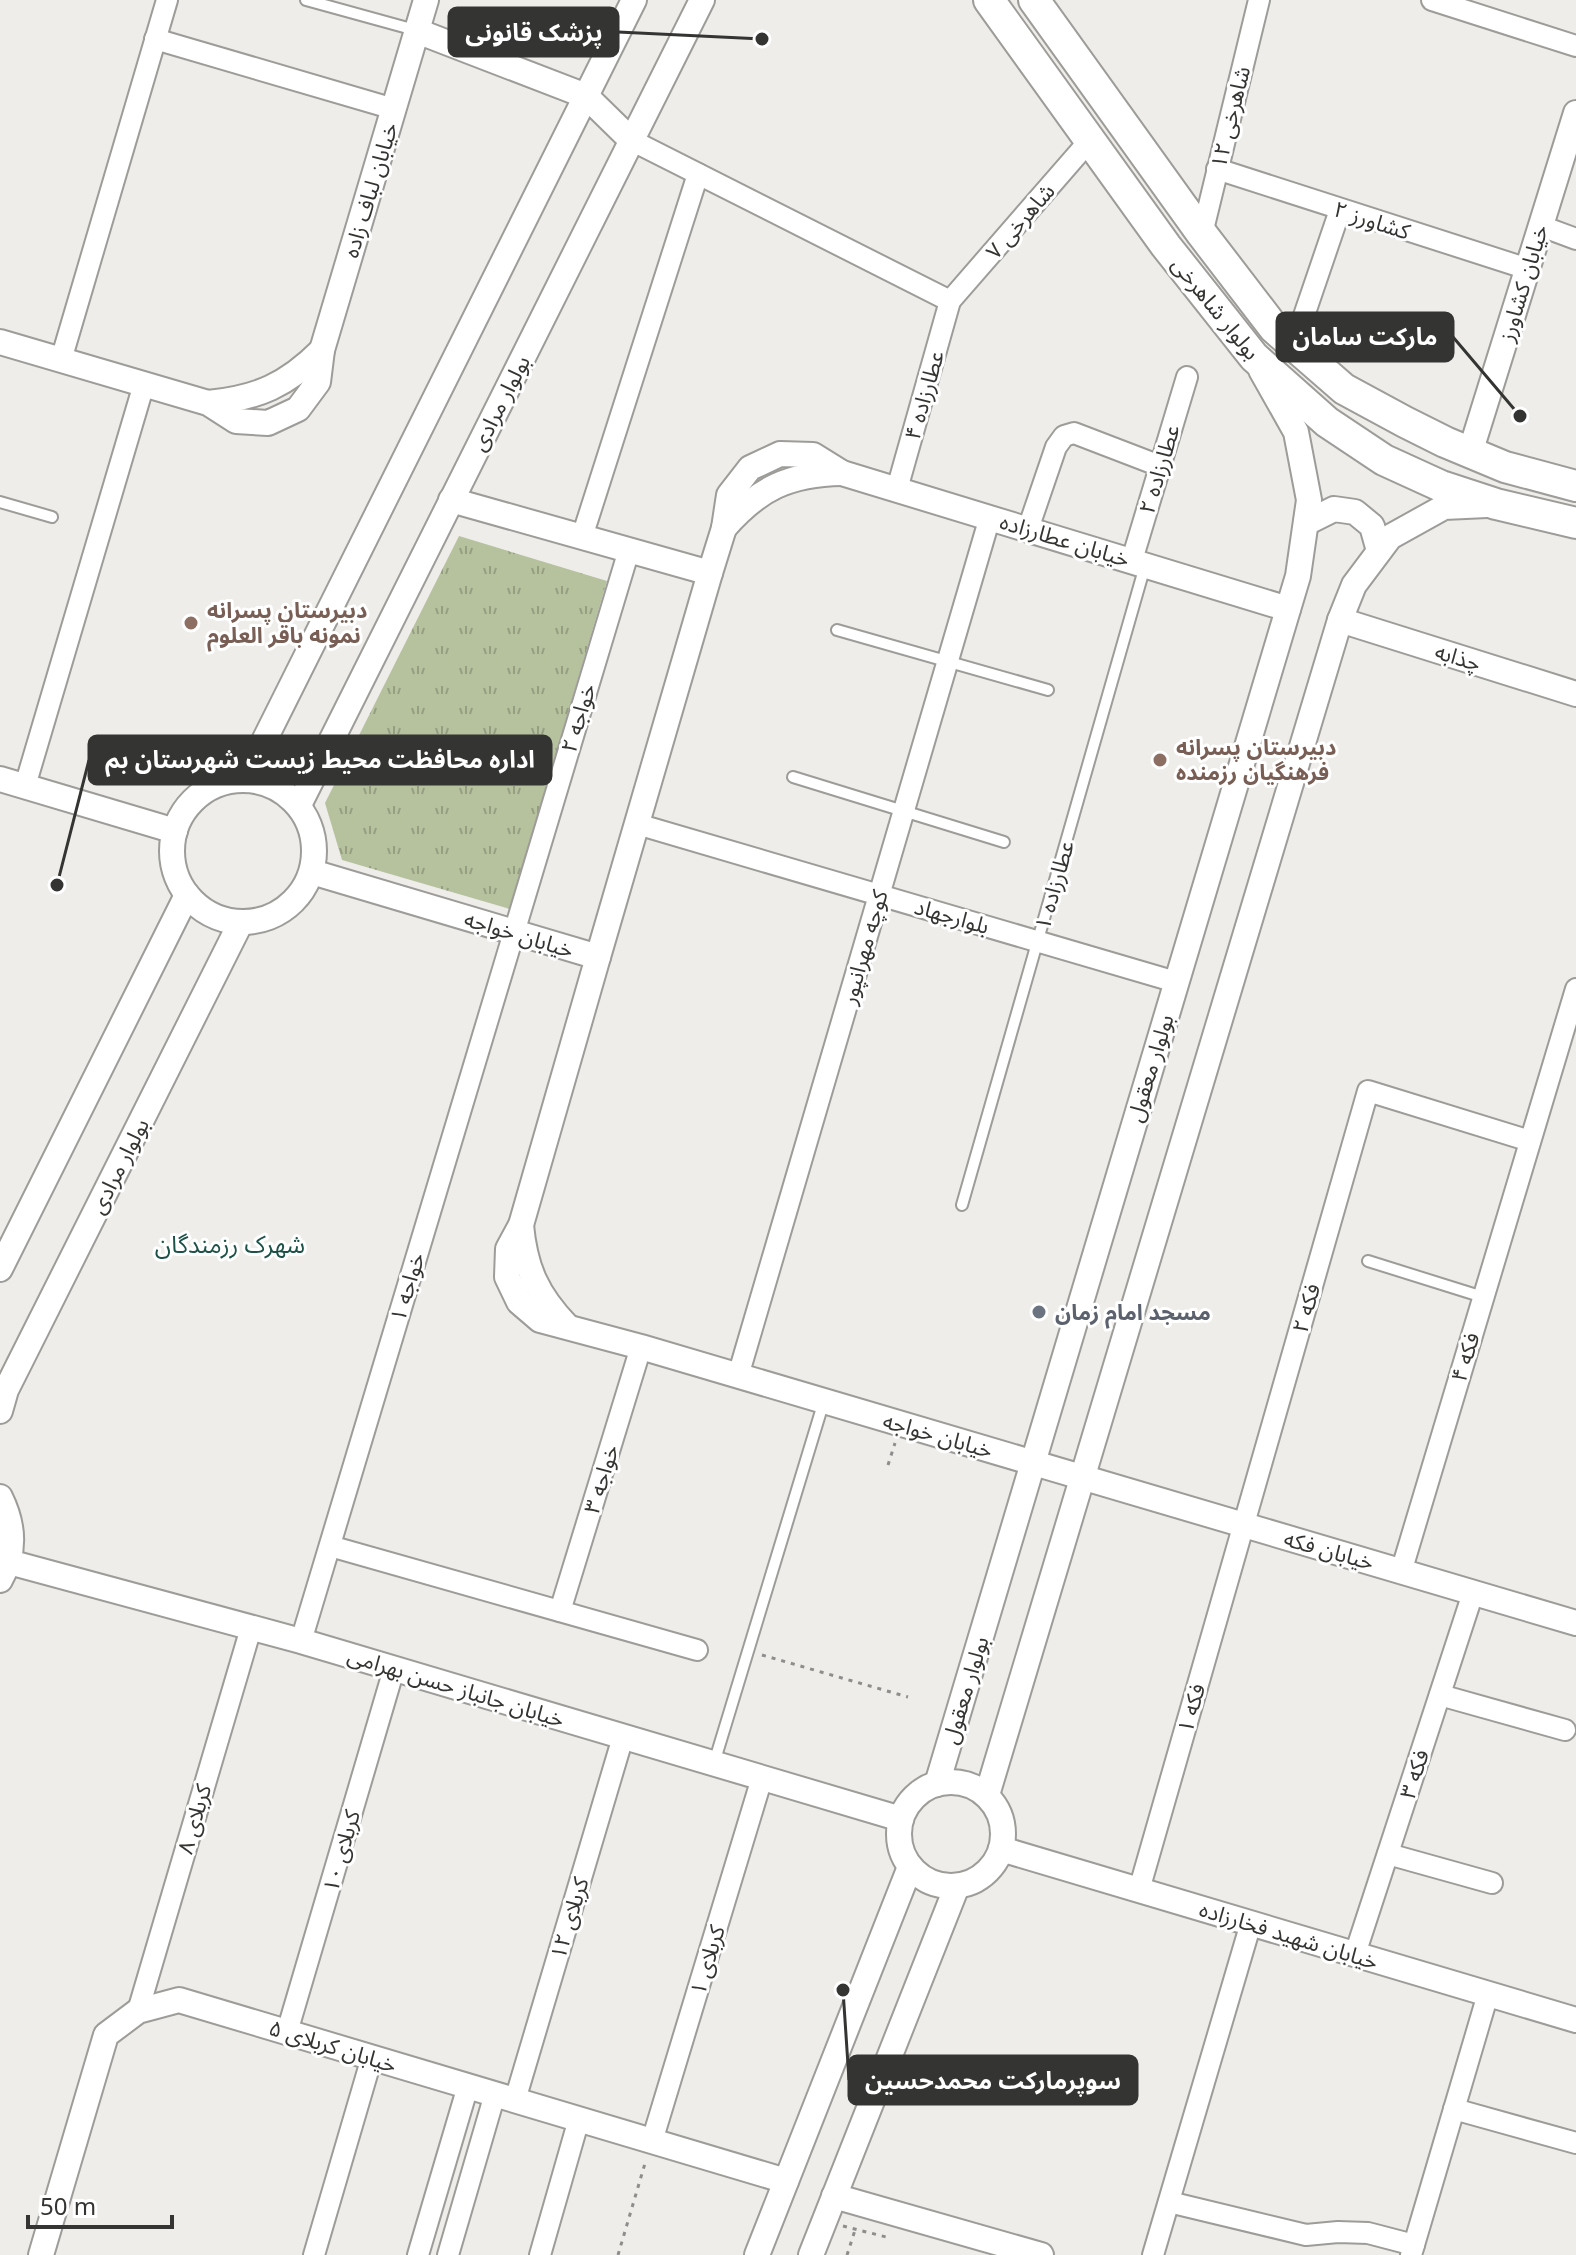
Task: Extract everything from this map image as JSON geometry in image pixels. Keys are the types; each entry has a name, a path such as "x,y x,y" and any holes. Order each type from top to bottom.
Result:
{"main road":[{"name":"بولوار شاهرخی","path":"989,0 1166,246 1254,357 1327,422 1384,460 1441,486 1496,504 1576,523"},
{"name":"بولوار شاهرخی","path":"1034,0 1202,234 1274,328 1344,389 1405,422 1505,467 1576,486"}],"street":[{"path":"61,360 167,0"},
{"name":"خیابان لباف زاده","path":"0,342 208,403 236,421 268,423 298,409 318,382 322,350 426,0"},
{"path":"245,779 634,0"},
{"name":"بولوار مرادی","path":"299,805 702,0"},
{"name":"شاهرخی ۱۲","path":"1202,234 1259,0"},
{"path":"1432,0 1576,46"},
{"path":"417,31 586,96 631,140 950,301"},
{"path":"155,39 394,109"},
{"name":"خیابان کشاورز","path":"1470,453 1576,113"},
{"name":"شاهرخی ۷","path":"950,301 1090,140"},
{"name":"کشاورز ۲","path":"1217,169 1528,269"},
{"path":"582,537 698,174"},
{"path":"1294,345 1340,210"},
{"path":"1541,226 1576,239"},
{"name":"عطارزاده ۴","path":"897,489 950,301"},
{"name":"بولوار معقول","path":"937,1784 1298,576 1309,500 1296,432 1254,357"},
{"name":"عطارزاده ۲","path":"1139,562 1160,466 1187,377"},
{"path":"25,786 144,384"},
{"path":"1028,529 1056,447 1064,436 1074,433 1160,466"},
{"name":"خیابان عطارزاده","path":"598,957 724,528 729,495 750,468 780,454 813,455 842,473 1288,609"},
{"path":"451,500 710,573"},
{"path":"987,1795 1340,620 1354,585 1390,537 1444,507 1496,504"},
{"path":"1306,523 1334,509 1355,512 1372,526 1379,551"},
{"name":"کوچه مهرانپور","path":"738,1376 990,517"},
{"name":"خواجه ۲","path":"514,932 629,550"},
{"name":"چذابه","path":"1340,620 1576,694"},
{"path":"0,779 175,831"},
{"path":"245,779 274,787 299,805 308,821 315,854 312,872 304,889 292,903 277,914 259,921 241,922 220,919 202,909 187,895 178,881 172,848 182,814 194,799 226,781 245,779"},
{"name":"بلوارجهاد","path":"637,824 1176,982"},
{"name":"خیابان خواجه","path":"312,872 598,957 521,1225 508,1249 507,1277 519,1302 540,1320 1081,1477"},
{"path":"0,1269 187,895"},
{"name":"بولوار مرادی","path":"0,1411 6,1390 241,922"},
{"name":"خواجه ۱","path":"301,1641 514,932"},
{"name":"فکه ۴","path":"1401,1572 1576,989"},
{"name":"فکه ۲","path":"1244,1525 1368,1091 1530,1141"},
{"name":"خواجه ۳","path":"560,1611 641,1347"},
{"name":"خیابان فکه","path":"1081,1477 1576,1623"},
{"path":"0,1497 12,1528 12,1545 4,1571"},
{"name":"فکه ۱","path":"1139,1890 1244,1525"},
{"path":"330,1546 697,1650"},
{"name":"خیابان جانباز حسن بهرامی","path":"4,1571 301,1641 901,1819"},
{"name":"فکه ۳","path":"1355,1954 1473,1593"},
{"name":"کربلای ۸","path":"138,2011 251,1628"},
{"name":"کربلای ۱۰","path":"287,2032 394,1669"},
{"path":"1440,1695 1565,1730"},
{"name":"کربلای ۱۲","path":"448,2255 505,2097 623,1737"},
{"name":"کربلای ۱","path":"652,2141 762,1778"},
{"path":"964,1783 987,1795 998,1811 1003,1830 1001,1849 984,1874 971,1882 943,1886 920,1876 910,1867 902,1852 899,1836 901,1819 921,1791 937,1784 964,1783"},
{"name":"خیابان شهید فخارزاده","path":"1001,1849 1576,2020"},
{"path":"1388,1854 1492,1883"},
{"path":"757,2255 910,1867"},
{"path":"811,2255 957,1886"},
{"path":"1153,2255 1251,1923"},
{"path":"1169,2202 1306,2235 1368,2233 1412,2250 1488,1994"},
{"name":"خیابان کربلای ۵","path":"41,2255 106,2035 138,2011 179,2000 786,2181"},
{"path":"314,2255 372,2057"},
{"path":"418,2255 468,2086"},
{"path":"1454,2109 1576,2143"},
{"path":"540,2255 579,2119"},
{"path":"834,2196 1041,2255"}],"lane":[{"path":"306,0 417,31"},
{"path":"0,502 52,517"},
{"name":"عطارزاده ۱","path":"962,1205 1038,941 1139,562"},
{"path":"837,630 1048,690"},
{"path":"793,777 1004,842"},
{"path":"1368,1261 1483,1297"},
{"path":"714,1764 824,1401"}],"path":[{"path":"762,1655 908,1697"},
{"path":"618,2255 652,2141"},
{"path":"847,2255 863,2204"},
{"path":"837,2224 890,2238"}],"green space":[{"path":"459,536 607,581 510,909 342,860 325,803"}],"place":[{"name":"پزشک قانونی","path":"762,39"},
{"name":"مارکت سامان","path":"1520,416"},
{"name":"دبیرستان پسرانه نمونه باقر العلوم","path":"191,623"},
{"name":"دبیرستان پسرانه فرهنگیان رزمنده","path":"1160,760"},
{"name":"اداره محافظت محیط زیست شهرستان بم","path":"57,885"},
{"name":"مسجد امام زمان","path":"1039,1312"},
{"name":"سوپرمارکت محمدحسین","path":"843,1990"}],"district":[{"name":"شهرک رزمندگان","path":"230,1245"}]}
